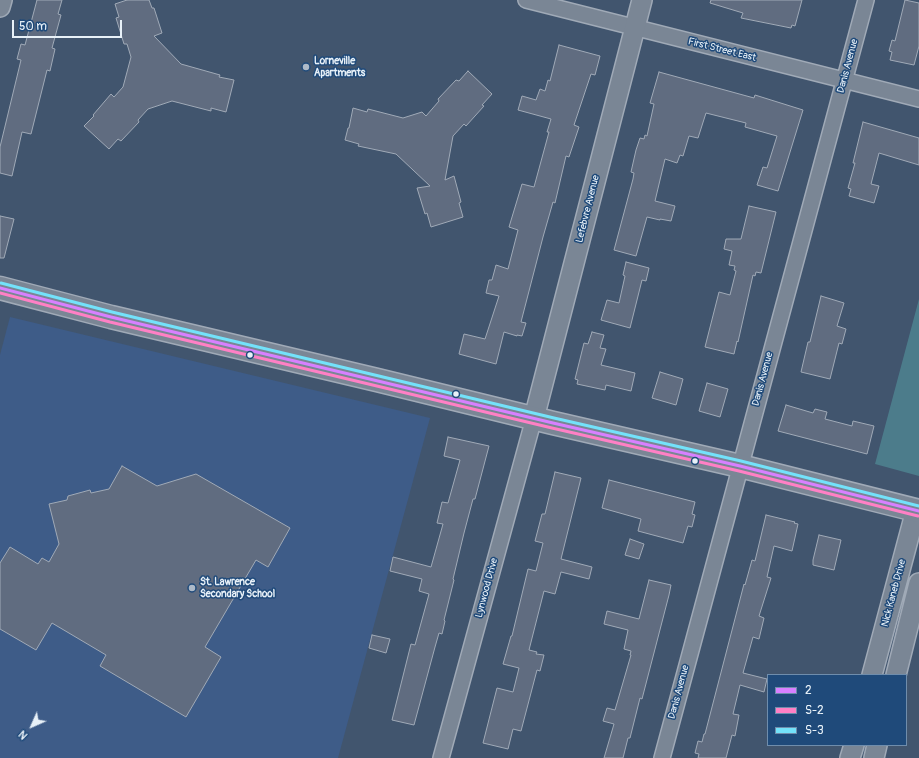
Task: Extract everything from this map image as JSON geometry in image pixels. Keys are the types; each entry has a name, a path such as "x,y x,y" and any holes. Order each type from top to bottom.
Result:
{"main road":[{"path":"0,288 111,317 740,466 917,511"}],"street":[{"path":"0,7 2,0"},
{"name":"First Street East","path":"526,0 919,99"},
{"name":"Lefebvre Avenue","path":"534,418 642,0"},
{"name":"Danis Avenue","path":"662,758 866,0"},
{"name":"Lynwood Drive","path":"442,758 534,418"},
{"name":"Nick Kaneb Drive","path":"872,674 917,511"},
{"path":"896,674 919,583"},
{"path":"850,758 854,746"},
{"path":"874,758 877,746"}],"shaded area":[{"path":"919,299 919,476 875,464"},
{"name":"St. Lawrence Secondary School","path":"10,317 430,418 338,758 0,758 0,355"}],"building":[{"path":"37,0 62,0 58,14 61,15 52,48 55,49 50,71 47,70 31,134 22,132 12,176 0,173 0,147 21,60 17,59 21,44 25,45"},
{"path":"127,0 149,0 152,8 154,8 162,33 154,36 181,64 220,75 219,77 234,80 226,112 211,108 211,111 172,101 148,109 138,120 139,122 121,141 118,139 109,149 84,126 111,94 114,97 123,87 131,57 127,44 124,44 116,18 119,17 115,4"},
{"path":"711,0 802,0 795,26 792,25 791,28 741,18 743,13 710,3"},
{"path":"905,0 919,3 919,46 914,65 890,60 892,52 889,51 892,40 895,41"},
{"path":"559,45 600,56 595,75 591,74 574,125 579,127 569,157 566,156 555,203 553,202 543,237 521,322 526,323 522,336 504,332 496,364 459,354 464,334 485,339 499,296 486,293 489,280 492,280 496,265 508,269 518,230 509,227 522,184 534,187 549,132 547,132 551,119 518,110 522,96 536,100 540,89 545,91 548,80 550,81"},
{"path":"468,71 492,94 482,105 484,106 466,126 464,124 453,136 445,180 454,176 461,202 459,203 463,217 431,227 427,213 425,214 417,188 430,186 396,154 358,146 359,144 345,140 353,108 367,112 368,109 403,118 422,112 426,116 439,101 438,99 456,80 459,81"},
{"path":"659,72 754,98 755,95 803,110 778,191 757,185 763,167 767,168 777,136 745,127 746,123 706,113 698,138 689,136 683,156 680,155 677,163 665,159 655,201 675,206 671,221 647,217 636,256 614,250 633,179 634,173 631,172 636,150 640,138 644,139 645,135 647,136 654,104 650,103"},
{"path":"863,122 919,138 919,165 879,153 871,184 879,186 874,203 849,196 851,189 848,188 855,163 853,163"},
{"path":"749,206 776,212 761,273 756,272 755,276 753,275 734,354 705,347 719,292 730,295 736,271 734,270 735,266 729,265 732,251 724,249 726,239 741,239"},
{"path":"0,216 14,219 4,258 0,258"},
{"path":"626,262 649,268 646,281 642,280 630,328 601,320 607,300 619,303 625,276 623,275"},
{"path":"821,296 844,303 837,326 846,329 842,344 839,343 830,379 801,372"},
{"path":"592,332 604,335 600,348 606,349 601,365 635,373 631,391 606,385 605,390 577,384 578,380 575,379 584,343 588,344"},
{"path":"660,372 683,379 676,405 652,398"},
{"path":"707,383 728,389 720,417 699,411"},
{"path":"786,405 813,413 815,409 827,412 825,419 852,426 853,421 874,426 867,454 778,431"},
{"path":"448,437 489,446 464,533 442,634 439,633 414,725 392,720 411,644 415,645 429,594 419,591 422,579 390,571 393,557 431,567 443,524 437,523 442,502 448,503 460,460 444,456"},
{"path":"122,466 157,486 196,474 290,528 268,567 256,560 205,647 221,657 186,717 100,666 106,655 52,623 36,650 0,629 0,563 10,547 38,564 42,558 49,562 59,544 49,504 67,500 68,496 90,490 91,493 109,489"},
{"path":"555,472 581,478 561,559 592,567 589,579 561,572 555,594 544,591 529,650 537,652 536,654 544,655 540,671 537,670 521,731 513,729 508,749 483,743 497,688 513,692 519,668 503,664 512,636 528,569 536,571 543,543 535,541 542,514 545,514"},
{"path":"609,480 695,502 692,514 695,515 692,527 688,526 683,543 638,531 641,519 602,508"},
{"path":"766,515 798,524 792,551 774,546 767,577 771,578 759,616 764,618 759,639 753,637 743,673 767,679 764,692 740,685 733,714 739,715 735,736 732,735 726,758 698,758 699,754 695,753 698,741 702,742 705,734 744,584 745,585 752,560 755,561"},
{"path":"819,535 841,540 834,570 813,565"},
{"path":"630,539 644,544 639,559 625,555"},
{"path":"649,580 671,585 669,595 642,699 640,698 630,738 628,738 623,758 604,758 614,724 603,721 607,708 615,710 631,655 631,651 624,649 628,630 604,624 607,611 639,619"},
{"path":"372,635 390,639 386,653 369,648"}],"transit line":[{"name":"S-3","path":"1,283 112,312 554,418 741,461 919,506"},
{"name":"2","path":"0,288 111,317 553,423 740,466 919,511"},
{"name":"S-2","path":"0,293 110,322 552,428 739,471 918,516"}],"place":[{"name":"Lorneville Apartments","path":"306,67"},
{"name":"St. Lawrence Secondary School","path":"192,588"}]}
